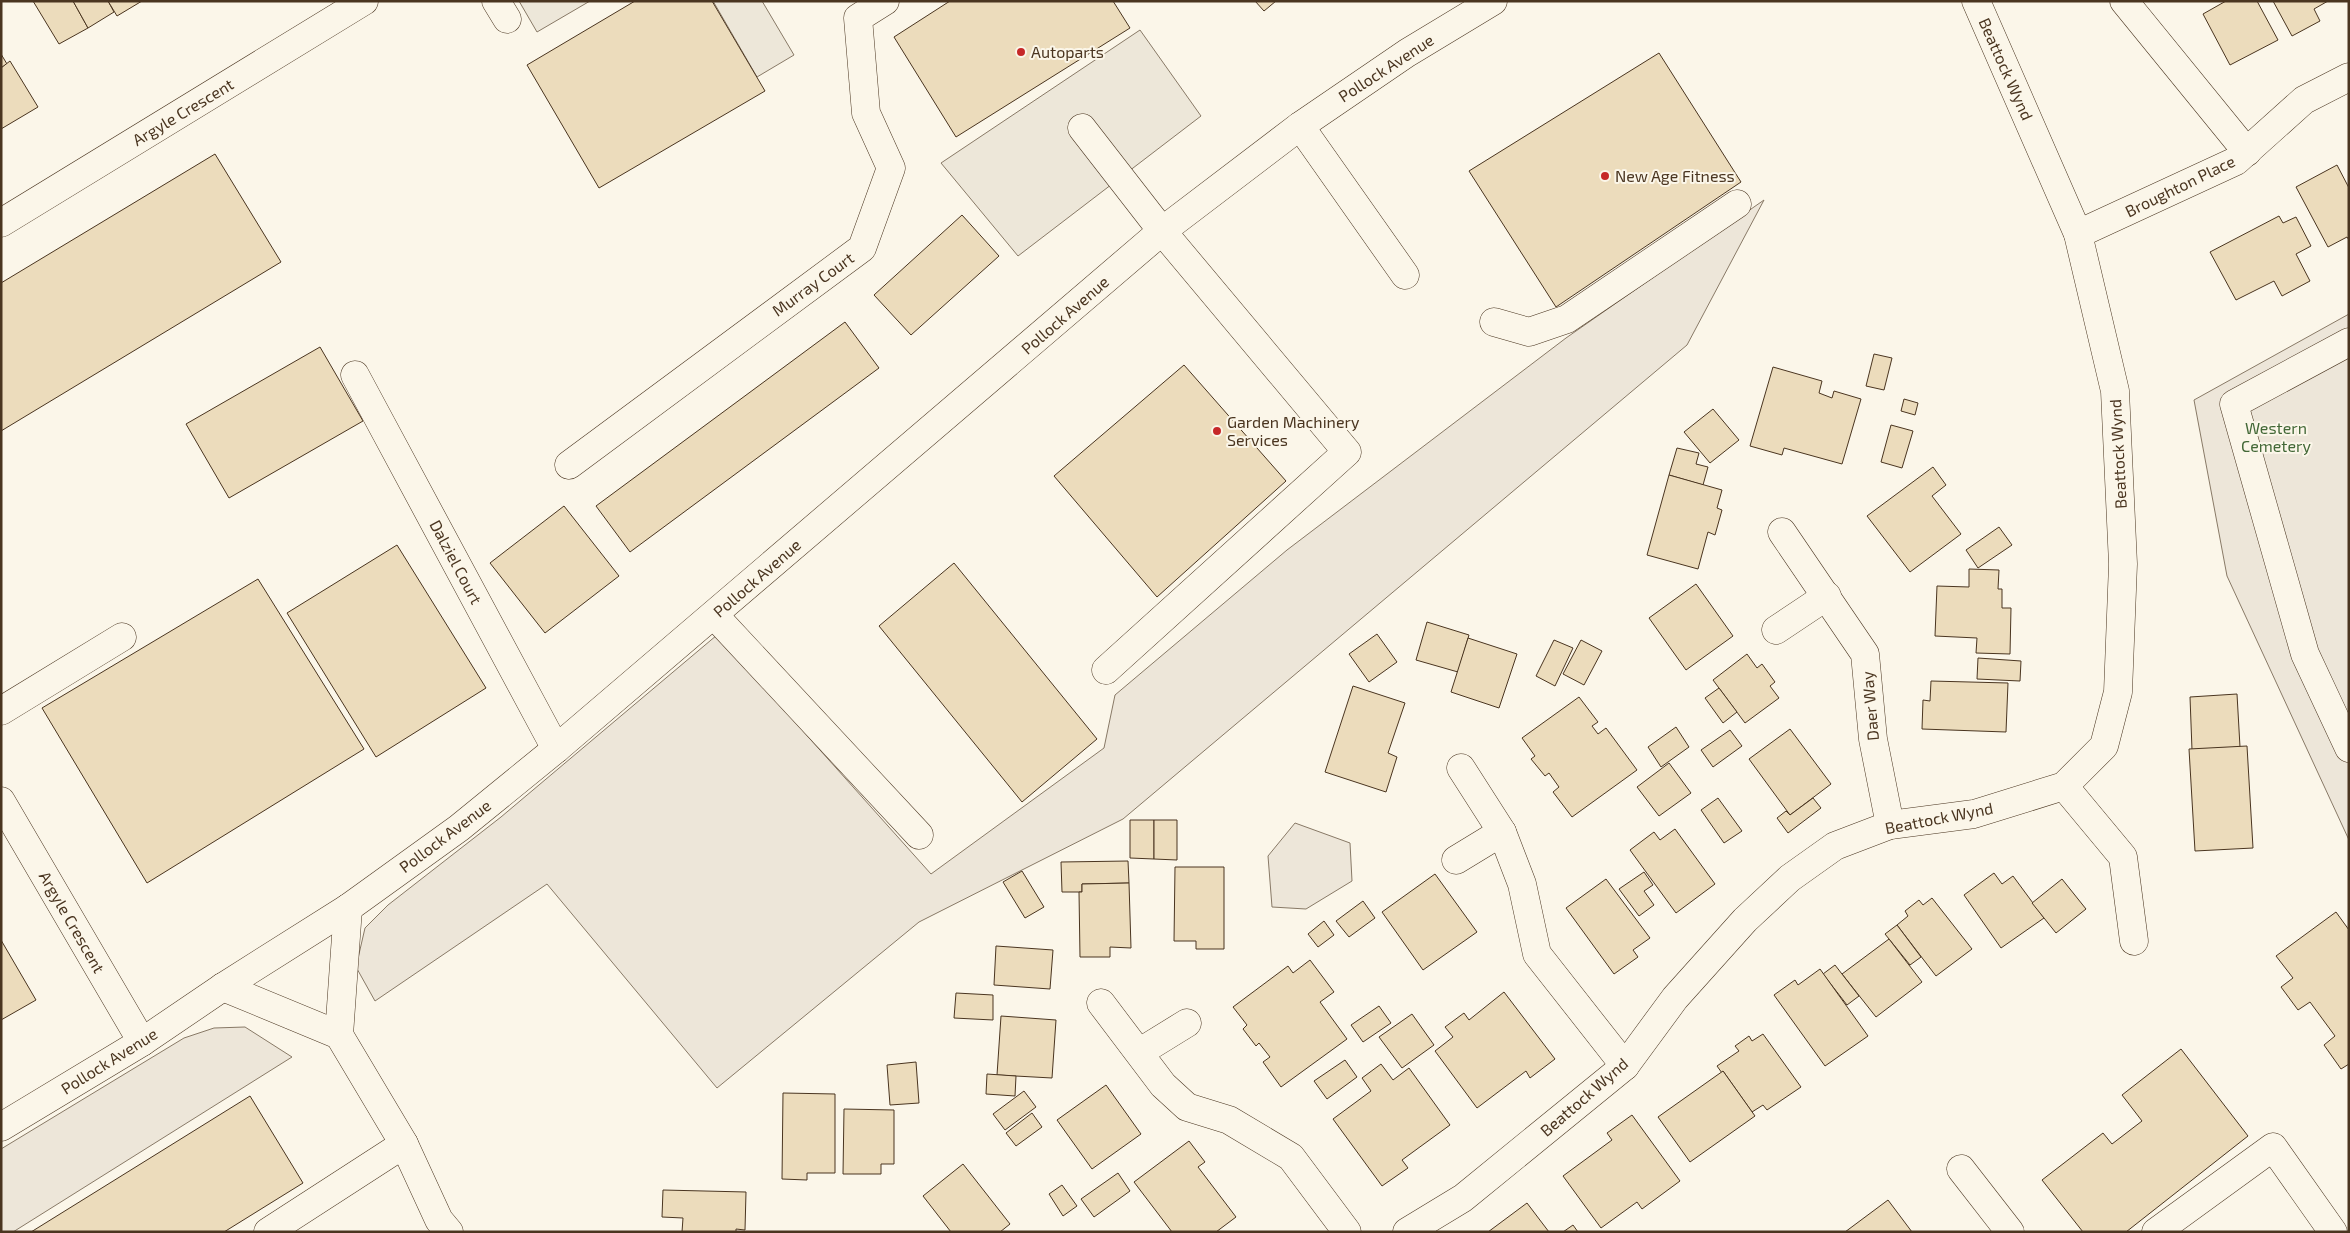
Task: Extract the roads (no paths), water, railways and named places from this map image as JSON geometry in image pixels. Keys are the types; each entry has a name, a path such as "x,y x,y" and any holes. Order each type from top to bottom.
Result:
{"street":[{"name":"Argyle Crescent","path":"1,223 364,1"},
{"name":"Murray Court","path":"569,465 862,248 891,168 866,113 858,18 885,1"},
{"name":"Pollock Avenue","path":"1,1127 142,1042 223,987 348,908 459,828 556,749 714,615 1162,231 1300,126 1407,53 1493,1"},
{"name":"Beattock Wynd","path":"1407,1232 1462,1198 1625,1066 1675,998 1745,920 1790,878 1834,846 1890,825 1974,814 2064,786 2104,746 2118,692 2123,564 2115,391 2078,234 1976,1"},
{"path":"2124,1 2247,152"},
{"name":"Broughton Place","path":"2078,234 2236,161 2304,100 2349,77"},
{"path":"1300,126 1405,276"},
{"path":"1082,128 1162,231 1347,452 1106,670"},
{"path":"1494,322 1529,332 1566,319 1737,204"},
{"path":"2349,342 2234,404 2305,654 2349,748"},
{"name":"Dalziel Court","path":"355,375 556,749"},
{"name":"Daer Way","path":"1782,532 1866,654 1872,739 1890,825"},
{"path":"1776,630 1827,596"},
{"path":"714,615 919,835"},
{"path":"1,711 122,637"},
{"path":"1461,768 1502,832 1522,884 1537,954 1625,1066"},
{"path":"2064,786 2123,856 2134,941"},
{"name":"Argyle Crescent","path":"3,807 142,1042"},
{"path":"1456,860 1502,832"},
{"path":"348,908 339,1035 404,1144 439,1220 449,1232"},
{"path":"223,987 339,1035"},
{"path":"1101,1003 1140,1052 1163,1085 1187,1106 1229,1120 1291,1156 1347,1232"},
{"path":"1140,1052 1187,1023"},
{"path":"268,1232 404,1144"},
{"path":"2166,1229 2273,1147 2333,1232"},
{"path":"1961,1169 2010,1232"}],"place":[{"name":"Autoparts","path":"1021,52"},
{"name":"New Age Fitness","path":"1605,176"},
{"name":"Garden Machinery Services","path":"1217,431"}],"park label":[{"name":"Western Cemetery","path":"2276,437"}]}
